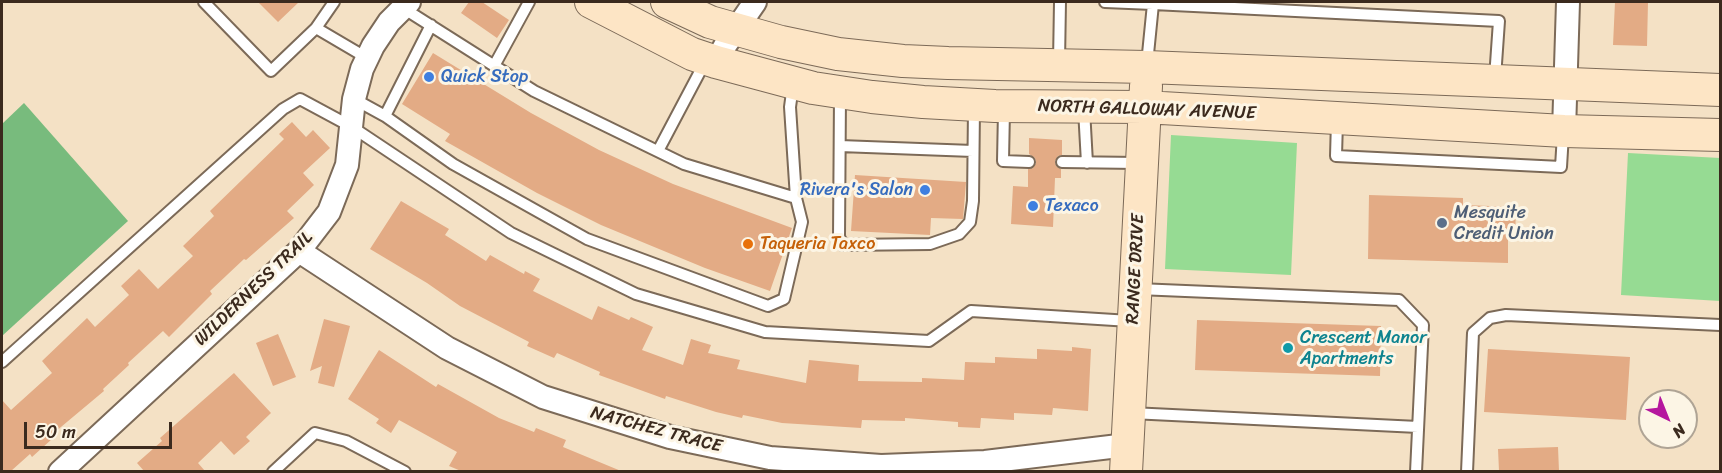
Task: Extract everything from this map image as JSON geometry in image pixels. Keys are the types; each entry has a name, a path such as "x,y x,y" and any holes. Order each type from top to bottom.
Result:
{"main road":[{"name":"NORTH GALLOWAY AVENUE","path":"591,2 622,19 711,60 794,83 840,92 922,102 989,106 1144,106 1564,130 1720,135"},
{"path":"667,2 710,22 736,30 838,54 948,63 1147,67 1720,90"},
{"name":"RANGE DRIVE","path":"1126,458 1147,67"}],"street":[{"path":"711,60 755,2"},
{"path":"1564,130 1568,2"},
{"name":"WILDERNESS TRAIL","path":"60,471 298,251 329,212 347,165 354,99 362,69 389,22 406,4"},
{"name":"NATCHEZ TRACE","path":"298,251 447,348 543,397 670,438 768,465 881,466 1126,458"}],"lane":[{"path":"204,2 271,71 316,28 334,2"},
{"path":"494,66 529,2"},
{"path":"1059,2 1059,65"},
{"path":"1106,2 1499,21 1494,81"},
{"path":"1147,67 1153,3"},
{"path":"406,4 431,25 534,92 684,164 796,198"},
{"path":"385,116 431,25"},
{"path":"316,28 367,58"},
{"path":"658,151 711,60"},
{"path":"354,99 385,116 453,164 587,239 768,306 784,298 802,222 796,198 790,107 794,83"},
{"path":"840,92 839,237 843,244 930,244 959,234 970,222 973,201 973,152 989,106"},
{"path":"2,362 283,109 300,99 352,127 511,233 636,294 765,332 929,341 971,311 1134,321"},
{"path":"989,106 1003,161 1029,162"},
{"path":"1084,106 1087,163"},
{"path":"840,146 973,152"},
{"path":"1062,162 1141,163"},
{"path":"1135,288 1399,300 1423,325 1416,471"},
{"path":"1467,471 1473,333 1490,318 1506,315 1720,325"},
{"path":"1129,413 1418,427"},
{"path":"273,471 315,433 346,441 405,471"}],"green space":[{"path":"24,103 128,221 2,336 2,124"},
{"path":"1171,135 1297,143 1291,275 1165,269"},
{"path":"1628,153 1720,158 1720,301 1621,295"}],"building":[{"path":"258,2 299,2 278,22"},
{"path":"469,2 482,2 509,20 497,38 461,13"},
{"path":"1615,2 1648,2 1647,46 1613,45"},
{"path":"433,53 531,113 599,150 673,184 792,228 770,291 705,268 601,225 537,193 445,141 450,134 402,104"},
{"path":"292,122 306,137 313,130 330,148 303,173 314,185 287,211 294,218 246,260 244,259 210,291 212,294 169,337 163,331 128,363 129,365 103,389 104,391 49,437 52,439 32,457 30,454 11,471 2,471 2,400 11,410 52,373 42,361 87,318 95,327 129,295 121,286 139,269 158,289 193,256 183,246 214,216 210,211 284,139 279,134"},
{"path":"1029,138 1062,140 1062,155 1058,156 1055,161 1056,166 1061,169 1061,178 1055,178 1053,227 1011,224 1013,186 1028,187 1028,169 1033,168 1036,163 1035,158 1029,154"},
{"path":"855,175 966,182 963,219 931,218 930,235 851,231"},
{"name":"Mesquite Credit Union","path":"1369,195 1463,198 1463,205 1516,207 1515,240 1508,240 1508,263 1368,259"},
{"path":"401,201 449,229 445,235 486,261 490,255 524,274 525,271 540,279 533,291 592,320 598,306 629,320 631,317 653,327 642,350 683,365 691,339 711,345 708,353 740,360 737,369 806,383 809,360 859,365 858,381 922,382 922,378 964,380 965,362 995,363 995,357 1037,359 1037,349 1072,351 1072,347 1091,349 1088,411 1053,408 1052,415 1014,413 1014,420 981,418 980,428 958,427 958,422 905,418 905,421 862,420 861,428 782,423 743,415 742,418 666,396 665,399 599,375 600,372 557,353 554,358 527,346 529,342 460,306 370,249"},
{"path":"324,319 350,326 334,387 318,383 322,366 310,371"},
{"name":"Crescent Manor Apartments","path":"1197,320 1381,326 1380,376 1195,370"},
{"path":"278,334 296,377 273,386 256,343"},
{"path":"1488,349 1630,357 1626,420 1484,412"},
{"path":"379,350 436,387 438,384 499,418 534,432 536,428 566,440 563,447 621,471 461,471 449,466 457,452 399,420 391,433 376,423 379,419 348,399"},
{"path":"234,373 271,413 246,437 250,441 234,455 221,441 198,463 205,471 144,471 137,463 162,441 160,438"},
{"path":"1558,447 1559,471 1499,471 1498,449"}],"place":[{"name":"Quick Stop","path":"429,77"},
{"name":"Rivera's Salon","path":"925,190"},
{"name":"Texaco","path":"1033,206"},
{"name":"Mesquite Credit Union","path":"1442,223"},
{"name":"Taqueria Taxco","path":"748,244"},
{"name":"Crescent Manor Apartments","path":"1288,348"}]}
